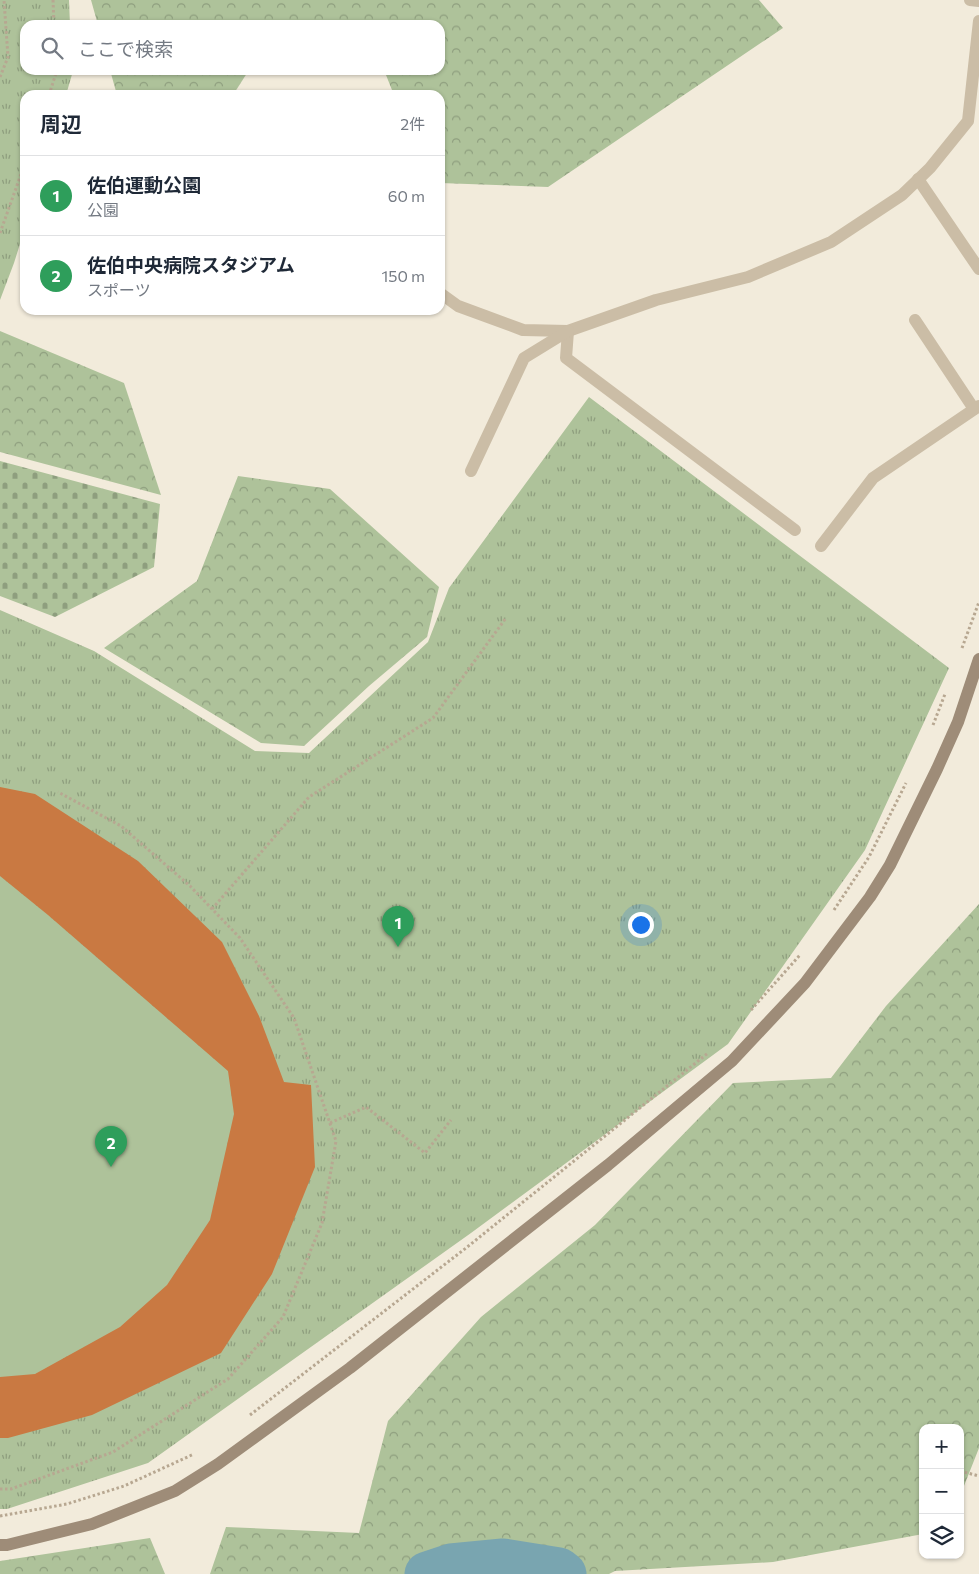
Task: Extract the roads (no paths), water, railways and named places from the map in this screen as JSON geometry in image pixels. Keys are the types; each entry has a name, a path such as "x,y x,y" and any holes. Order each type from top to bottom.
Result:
{"street":[{"path":"970,0 979,1"},
{"path":"471,471 524,358 568,331 656,300 748,277 815,249 831,242 902,195 930,168 968,121 979,21"},
{"path":"918,180 979,269"},
{"path":"445,297 458,306 523,330 568,331"},
{"path":"821,546 873,478 977,408 915,320"},
{"path":"568,331 566,358 796,530"},
{"path":"0,1545 7,1545 92,1524 174,1491 218,1464 358,1362 608,1164 732,1061 805,983 870,897 890,865 958,722 979,659"}],"waterway":[{"path":"427,1574 451,1566 503,1561 559,1570 564,1574"}],"place":[{"name":"佐伯運動公園","path":"398,947"},
{"name":"佐伯中央病院スタジアム","path":"111,1167"}]}
